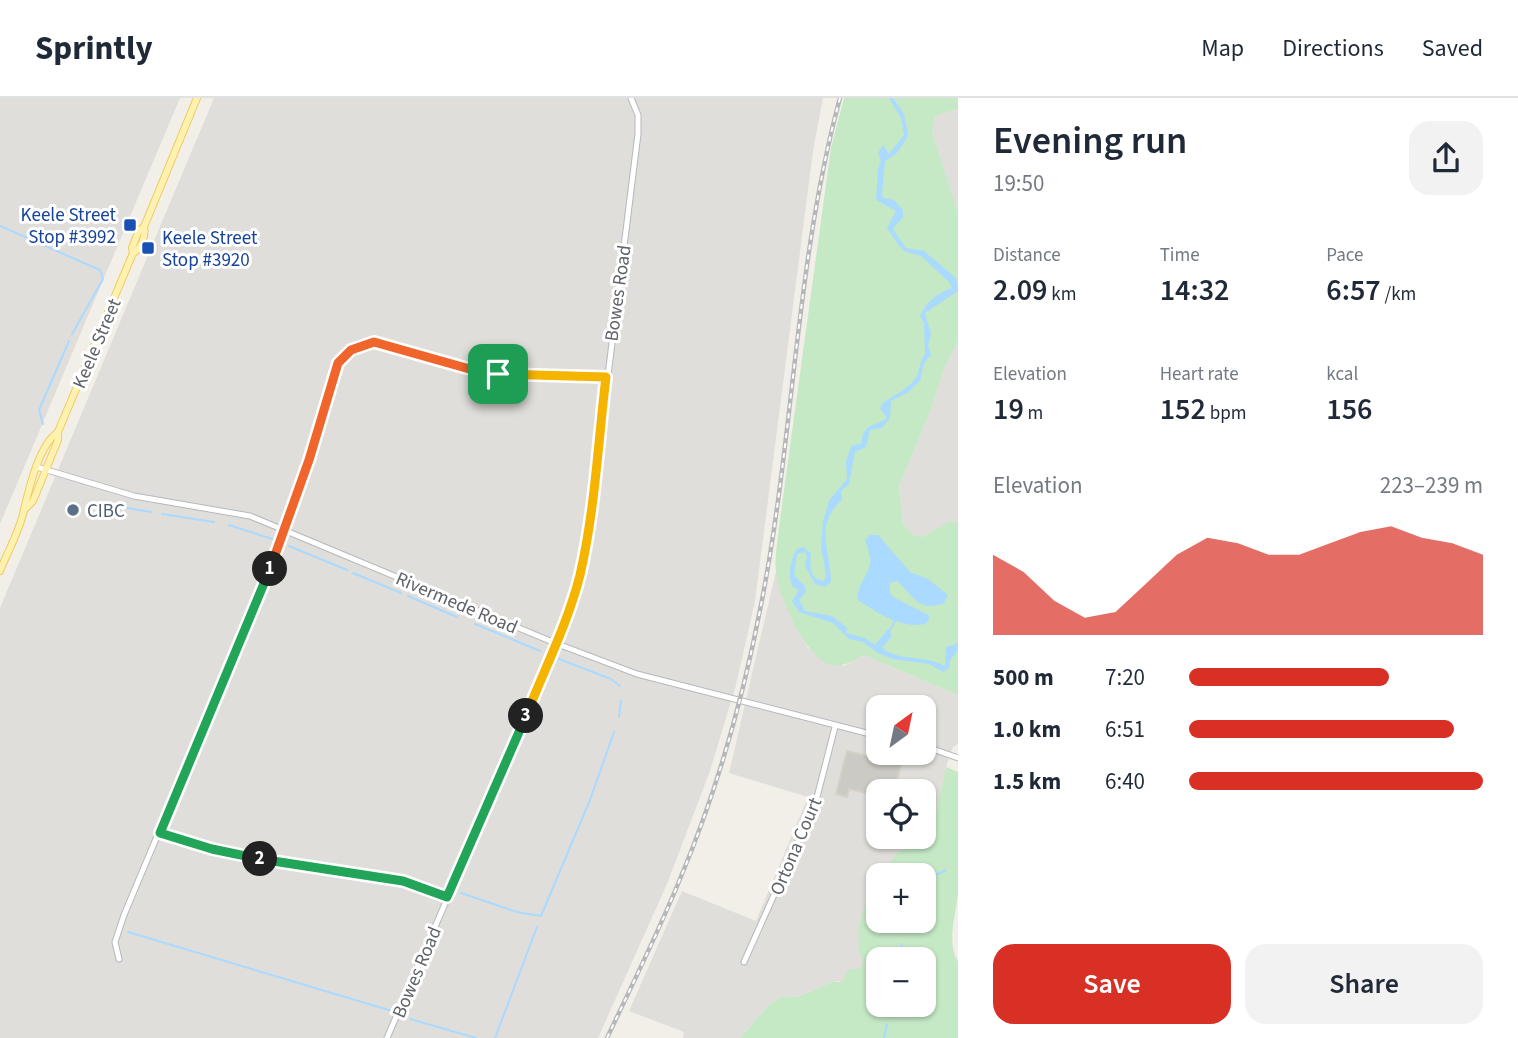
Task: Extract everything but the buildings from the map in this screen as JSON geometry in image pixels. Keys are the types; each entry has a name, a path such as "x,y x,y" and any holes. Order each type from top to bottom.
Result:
{"main road":[{"name":"Keele Street","path":"24,510 33,501 58,440 58,432 133,254 139,250 144,228 197,98"},
{"name":"Keele Street","path":"0,571 24,510 25,498 37,467 50,438 58,432"}],"street":[{"name":"Bowes Road","path":"387,1038 514,744 572,601 583,558 639,134 638,115 631,98"},
{"path":"119,959 115,942 118,933 286,529 338,363 346,353 374,342 488,373 606,377"},
{"name":"Rivermede Road","path":"37,467 134,496 235,512 286,529 555,643 637,674 866,733"},
{"name":"Ortona Court","path":"744,962 816,801 835,727"},
{"path":"936,750 958,758"},
{"path":"160,833 252,858 403,881 447,897"}],"shaded area":[{"path":"0,98 180,98 0,524"},
{"path":"214,98 823,98 813,151 755,601 736,685 710,771 667,884 598,1038 0,1038 0,608"},
{"path":"958,109 958,212 932,132 935,116"},
{"path":"958,341 958,522 950,521 922,537 914,535 903,524 899,486 930,412 944,369"},
{"path":"776,571 790,616 808,648 844,666 864,655 958,695 958,744 953,747 946,767 936,812 936,779 866,779 866,849 907,849 895,863 866,863 866,933 872,933 871,947 866,947 866,997 839,981 798,997 781,997 768,1006 740,1038 683,1038 684,1032 629,1011 682,891 756,921 808,797 729,773"}],"green space":[{"path":"844,98 958,98 958,109 935,116 932,132 958,212 958,341 944,369 930,412 899,486 903,524 914,535 922,537 950,521 958,522 958,695 864,655 842,665 828,664 819,658 801,637 787,609 778,582 775,560 779,527 831,148"},
{"path":"946,767 958,772 958,893 952,937 958,962 958,1038 740,1038 768,1006 781,997 798,997 832,982 842,982 848,970 860,969 863,961 858,940 860,920 866,902 866,933 936,933 936,863 890,863 897,853 904,849 936,849 936,812"}],"water":[{"path":"889,98 893,98 904,114 908,133 896,154 885,161 883,198 894,200 903,210 903,217 893,229 906,248 924,251 956,278 958,291 925,313 931,334 928,345 931,355 924,363 920,381 907,393 891,401 890,418 882,428 870,430 866,447 855,452 849,484 841,491 842,500 833,509 826,528 831,582 825,587 815,584 805,566 805,552 797,554 794,575 805,586 806,592 799,600 805,611 832,616 847,628 846,633 865,638 875,645 888,629 891,637 882,648 896,655 928,660 945,666 946,647 958,643 958,650 949,662 950,667 943,672 929,664 893,659 878,653 863,642 849,639 833,623 799,612 792,601 799,590 792,586 790,577 790,567 797,549 803,547 811,553 810,567 813,574 824,581 826,575 821,547 823,521 830,499 847,479 846,461 852,445 862,444 866,429 887,418 880,408 883,403 914,380 925,354 924,323 920,316 933,299 952,288 921,256 906,252 900,247 887,228 896,211 876,200 881,160 878,153 883,145 889,154 904,135 901,118"},
{"path":"870,535 878,535 910,572 928,579 948,595 944,603 927,606 916,600 897,581 890,583 893,597 930,616 927,623 901,623 858,600 859,590 870,563 865,540"}],"waterway":[{"path":"0,226 100,270 103,279 72,334"},
{"path":"43,424 39,410 69,341"},
{"path":"127,508 151,512"},
{"path":"162,514 214,522"},
{"path":"229,525 275,540"},
{"path":"289,546 347,570"},
{"path":"353,573 401,593"},
{"path":"408,596 457,617"},
{"path":"890,630 895,621"},
{"path":"475,624 540,651"},
{"path":"559,659 611,679 620,686"},
{"path":"619,717 621,701"},
{"path":"461,893 517,912 541,916 590,800 614,732"},
{"path":"936,874 946,870"},
{"path":"495,1038 537,927"},
{"path":"128,932 392,1011"},
{"path":"410,1019 476,1038"},
{"path":"884,1038 887,1024"}],"railway":[{"path":"607,1038 663,919 693,846 728,744 746,675 772,542 813,224 840,98"}],"place":[{"name":"Keele Street Stop #3992","path":"130,225"},
{"name":"Keele Street Stop #3920","path":"148,248"},
{"name":"CIBC","path":"73,510"}],"route":[{"path":"374,342 466,368 498,374 606,377 592,504 572,601 514,744 447,897 403,881 252,858 160,833 286,529 331,383 342,357 363,344 374,342"}]}
